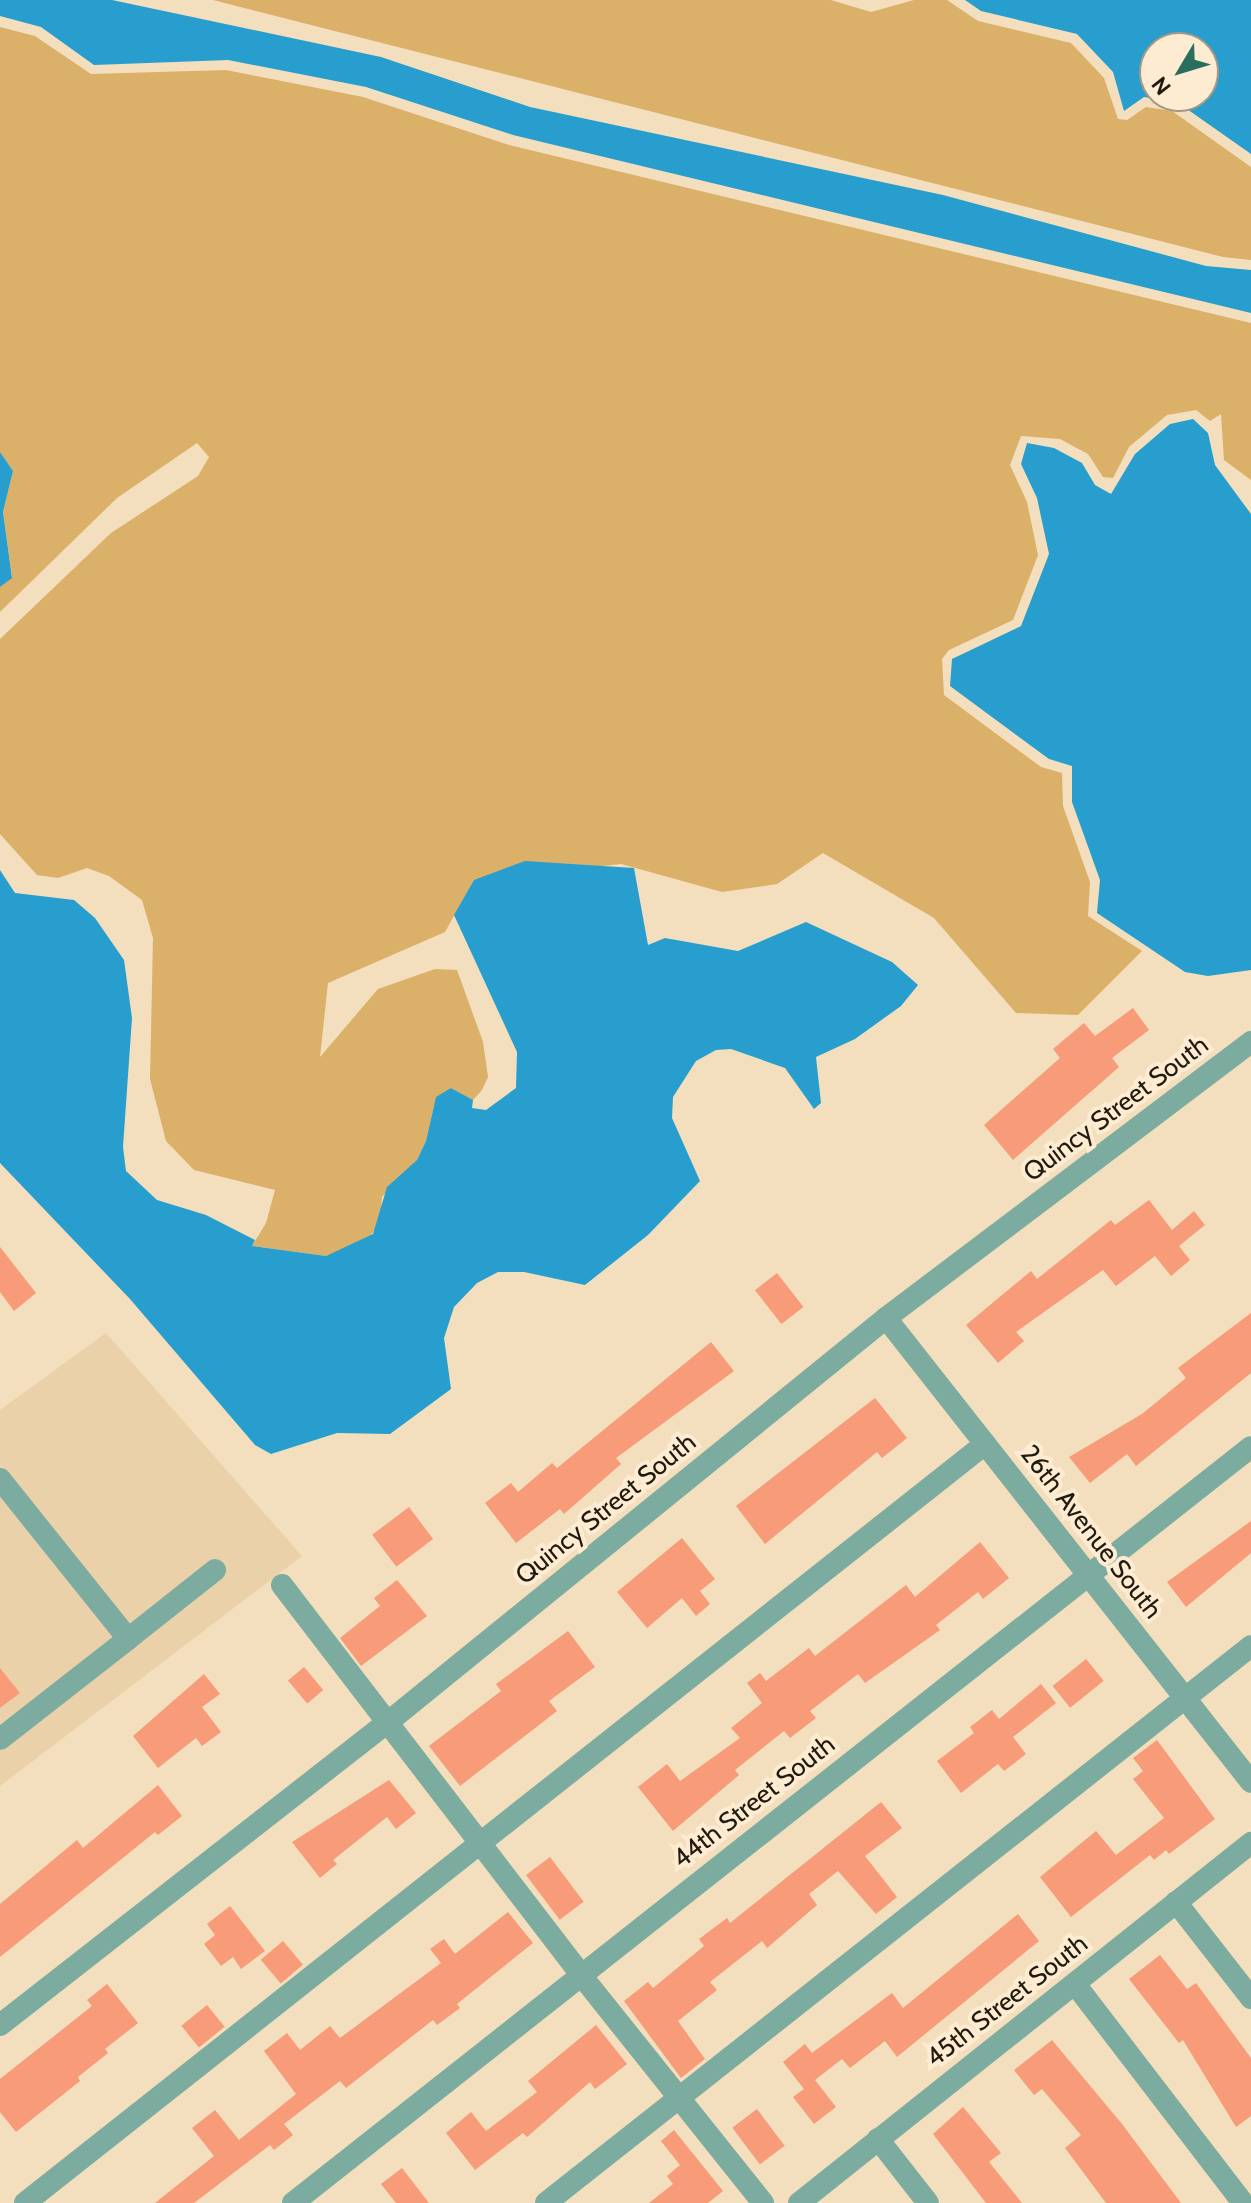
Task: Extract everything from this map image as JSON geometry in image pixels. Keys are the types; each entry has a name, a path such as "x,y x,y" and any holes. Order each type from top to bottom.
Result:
{"street":[{"name":"Quincy Street South","path":"0,2025 387,1723 886,1318 1251,1042"},
{"name":"26th Avenue South","path":"886,1318 1251,1782"},
{"path":"25,2203 985,1444"},
{"name":"44th Street South","path":"293,2203 1251,1447"},
{"path":"0,1479 128,1639"},
{"path":"0,1739 215,1570"},
{"path":"282,1585 581,1975 763,2203"},
{"path":"546,2203 1251,1646"},
{"name":"45th Street South","path":"799,2203 1251,1843"},
{"path":"1176,1902 1251,1998"},
{"path":"1075,1984 1243,2203"},
{"path":"878,2139 928,2203"}],"shaded area":[{"path":"213,0 831,0 871,12 914,0 947,0 978,21 1071,43 1104,78 1118,119 1127,120 1139,112 1173,112 1251,167 1251,260 1223,257"},
{"path":"0,27 35,36 91,74 226,70 363,97 509,145 1251,323 1251,480 1224,460 1221,414 1210,421 1196,410 1167,415 1129,447 1113,478 1103,477 1088,454 1060,439 1021,436 1010,465 1027,502 1038,555 1013,620 949,650 942,659 944,695 1041,767 1062,773 1063,806 1090,882 1088,916 1142,951 1078,1015 1016,1013 934,918 823,853 777,884 722,892 621,864 474,880 445,932 328,983 320,1057 378,989 435,969 457,970 483,1042 488,1077 482,1090 473,1100 451,1088 434,1106 426,1141 417,1160 382,1197 380,1222 367,1241 326,1256 252,1246 266,1223 275,1190 194,1170 166,1141 150,1079 153,938 142,900 109,876 87,868 58,878 37,875 0,834 0,639 111,533 198,476 209,457 197,443 117,498 0,612 0,587 12,577 3,512 13,471 0,452"},
{"path":"106,1333 302,1556 0,1786 0,1410"}],"water":[{"path":"0,0 112,0 381,57 530,107 943,195 1206,266 1251,270 1251,313 513,135 366,87 228,60 94,65 41,27 0,16"},
{"path":"965,0 1251,0 1251,154 1191,112 1219,112 1219,32 1139,32 1139,100 1124,111 1113,72 1077,34 981,11"},
{"path":"1193,419 1208,433 1215,465 1251,514 1251,970 1208,976 1185,972 1097,913 1100,880 1072,802 1072,766 1049,759 950,686 952,659 1021,626 1049,554 1037,498 1021,464 1027,443 1054,448 1082,463 1095,485 1111,494 1135,454 1170,424"},
{"path":"0,452 13,471 3,512 12,578 0,587"},
{"path":"525,861 634,868 648,945 665,938 738,951 806,922 892,962 918,985 901,1006 855,1039 816,1057 821,1103 814,1109 785,1068 731,1049 716,1050 696,1061 673,1097 672,1118 700,1181 648,1235 585,1285 524,1272 498,1272 477,1283 454,1307 444,1338 451,1389 390,1434 337,1433 271,1454 255,1445 130,1299 0,1163 0,870 15,893 74,900 95,918 124,960 132,1018 123,1147 126,1171 157,1200 206,1215 255,1240 252,1246 326,1256 373,1234 387,1187 417,1160 426,1141 436,1097 451,1088 473,1100 472,1108 486,1110 516,1088 517,1052 454,915 474,880"}],"building":[{"path":"1133,1008 1149,1030 1112,1058 1119,1067 1013,1160 984,1125 1060,1058 1053,1049 1084,1023 1095,1036"},
{"path":"1149,1200 1172,1230 1194,1211 1205,1225 1179,1246 1190,1260 1171,1276 1155,1256 1116,1286 1103,1270 1016,1332 1024,1341 998,1363 966,1325 1031,1271 1037,1279 1111,1220 1115,1225"},
{"path":"0,1247 36,1293 14,1311 0,1292"},
{"path":"777,1273 803,1307 781,1324 755,1290"},
{"path":"1251,1313 1251,1373 1136,1466 1127,1454 1090,1483 1069,1457 1142,1414 1186,1378 1178,1368"},
{"path":"711,1342 734,1371 616,1458 621,1464 564,1514 560,1509 516,1543 485,1503 511,1483 518,1492 552,1463 557,1468"},
{"path":"875,1398 907,1438 882,1458 877,1452 765,1544 736,1506"},
{"path":"409,1507 433,1539 396,1567 372,1535"},
{"path":"1251,1521 1251,1553 1186,1607 1167,1582"},
{"path":"682,1538 715,1579 700,1591 710,1604 696,1616 682,1598 647,1628 617,1592"},
{"path":"980,1542 1009,1578 983,1599 978,1592 936,1625 940,1630 865,1683 858,1674 810,1711 816,1718 790,1738 784,1731 735,1770 739,1775 673,1831 638,1787 667,1764 680,1781 740,1738 731,1728 762,1703 747,1683 760,1673 766,1681 809,1648 815,1656 906,1585 915,1597"},
{"path":"397,1580 427,1616 361,1666 340,1638 380,1606 374,1598"},
{"path":"568,1631 595,1667 549,1701 557,1711 460,1786 429,1746 501,1691 496,1684"},
{"path":"1086,1659 1104,1681 1070,1708 1053,1686"},
{"path":"304,1667 323,1690 307,1703 288,1680"},
{"path":"0,1668 20,1693 0,1708"},
{"path":"204,1674 220,1694 202,1707 221,1732 202,1746 196,1738 158,1768 133,1736"},
{"path":"1041,1684 1056,1703 1013,1737 1026,1754 1004,1771 998,1764 961,1793 937,1761 974,1733 970,1727 992,1710 999,1719"},
{"path":"1157,1740 1215,1819 1169,1854 1166,1850 1154,1860 1150,1855 1071,1917 1040,1877 1096,1831 1116,1855 1164,1818 1133,1779 1143,1771 1133,1758"},
{"path":"389,1780 416,1813 396,1829 387,1817 333,1860 337,1864 320,1878 292,1842"},
{"path":"158,1785 182,1816 158,1835 155,1832 0,1957 0,1904 77,1840 83,1848"},
{"path":"881,1802 902,1828 865,1856 897,1897 876,1914 838,1871 809,1894 817,1905 767,1948 762,1941 710,1982 717,1990 678,2021 705,2059 681,2078 624,2001 648,1982 653,1988 704,1946 699,1939 727,1918 730,1923"},
{"path":"550,1857 584,1902 560,1920 526,1875"},
{"path":"230,1906 265,1951 241,1969 233,1957 221,1966 204,1944 215,1935 207,1924"},
{"path":"508,1912 533,1943 457,2004 460,2008 437,2025 433,2020 346,2088 340,2081 284,2124 293,2135 274,2150 270,2145 194,2203 155,2203 214,2156 192,2128 215,2110 239,2140 296,2094 264,2051 287,2033 300,2050 330,2026 340,2038 441,1963 430,1949 444,1939 455,1954"},
{"path":"1018,1914 1039,1941 897,2057 885,2041 850,2068 842,2059 815,2080 836,2107 814,2124 793,2097 804,2089 783,2062 805,2044 812,2053 892,1993 903,2008"},
{"path":"283,1941 303,1965 281,1983 261,1960"},
{"path":"1160,1955 1187,1989 1196,1983 1251,2058 1251,2116 1236,2127 1183,2040 1179,2043 1129,1979"},
{"path":"107,1984 138,2023 105,2049 108,2053 78,2077 80,2081 16,2132 0,2112 0,2079 92,2006 87,2000"},
{"path":"207,2005 225,2027 199,2048 181,2026"},
{"path":"596,2025 627,2064 595,2089 590,2082 527,2137 523,2133 475,2170 446,2133 471,2112 486,2131 537,2092 528,2081"},
{"path":"1052,2040 1122,2124 1181,2203 1106,2203 1065,2148 1081,2135 1042,2089 1034,2095 1014,2070"},
{"path":"963,2107 1001,2153 989,2162 1022,2203 986,2203 933,2134"},
{"path":"757,2109 785,2146 760,2164 732,2128"},
{"path":"674,2130 723,2191 708,2203 649,2203 673,2184 667,2176 680,2165 661,2141"},
{"path":"402,2168 429,2203 396,2203 381,2184"}]}
